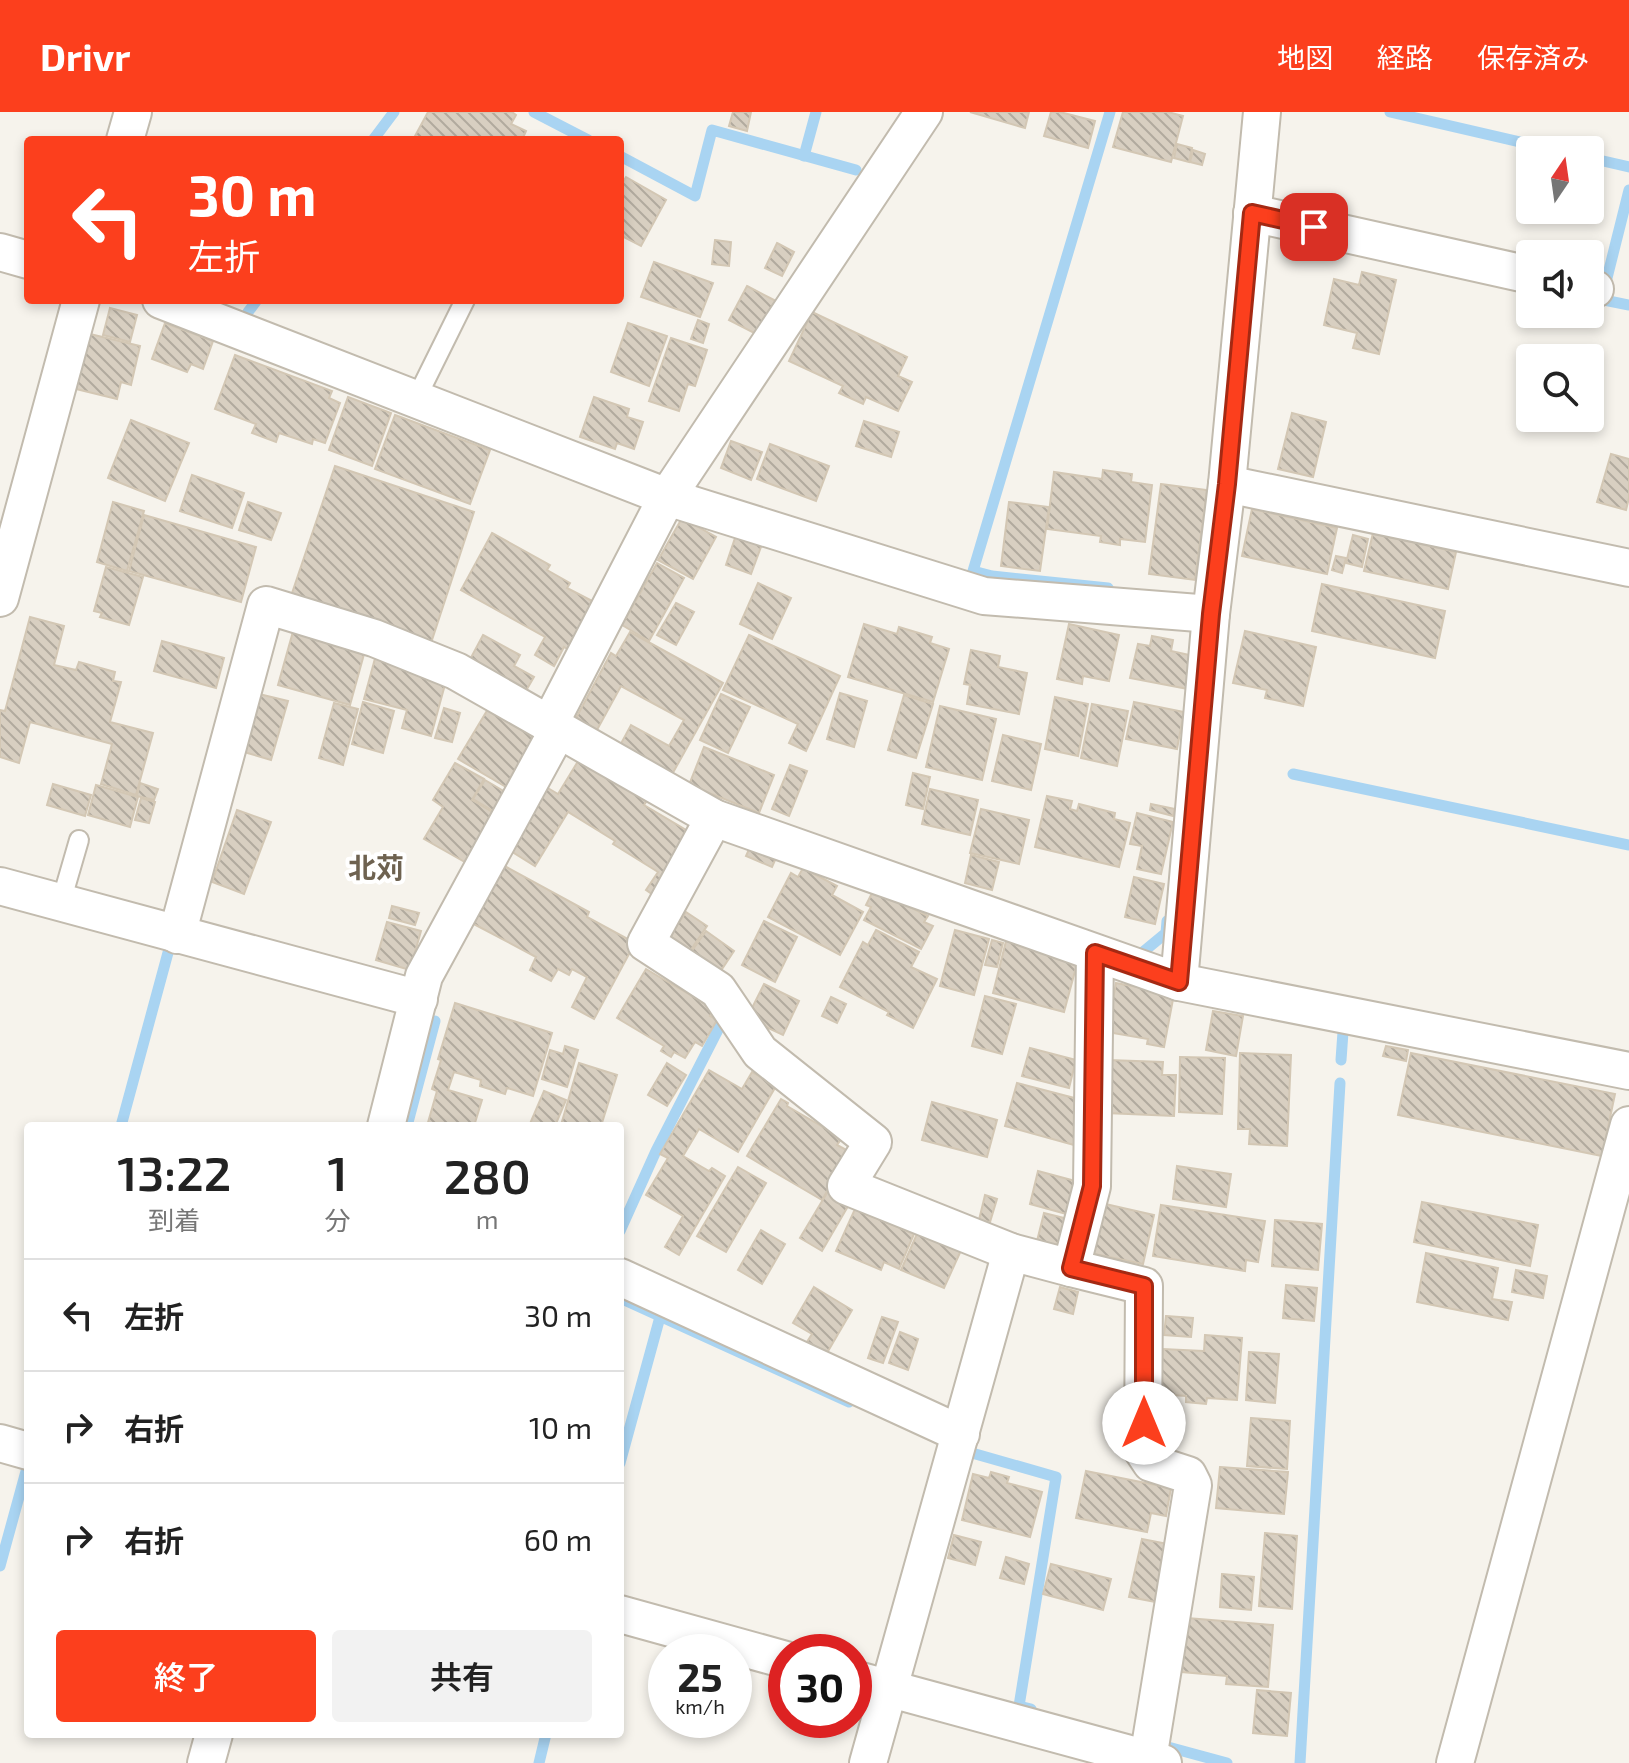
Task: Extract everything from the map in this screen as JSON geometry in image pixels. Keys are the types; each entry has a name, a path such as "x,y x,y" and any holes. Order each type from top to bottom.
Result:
{"street":[{"path":"126,136 133,112"},
{"path":"387,1122 424,976 554,727 667,497 924,112"},
{"path":"1179,982 1211,614 1227,484 1262,112"},
{"path":"1252,213 1516,272"},
{"path":"0,252 24,259"},
{"path":"0,598 80,304"},
{"path":"171,304 667,497 984,596 1211,614"},
{"path":"1227,484 1629,568"},
{"path":"177,935 266,605 374,638 456,671 714,818 1179,982 1629,1071"},
{"path":"714,818 646,943 718,990 760,1052 873,1142 846,1186 1011,1252 1144,1286 1143,1451 1151,1463 1188,1475 1193,1485 1156,1761 872,1684"},
{"path":"0,886 419,999"},
{"path":"1071,1268 1092,1186 1095,953"},
{"path":"1455,1763 1629,1125"},
{"path":"868,1763 1011,1252"},
{"path":"624,1279 961,1434"},
{"path":"0,1443 24,1450"},
{"path":"624,1615 768,1655"},
{"path":"206,1763 213,1738"}],"lane":[{"path":"416,399 463,304"},
{"path":"61,902 79,840"}],"building":[{"path":"428,112 512,112 516,115 511,124 526,131 524,136 415,136"},
{"path":"733,112 751,112 747,131 729,126"},
{"path":"970,112 1029,112 1025,128"},
{"path":"1051,112 1095,121 1088,148 1044,136"},
{"path":"1123,112 1168,112 1183,116 1171,162 1113,147"},
{"path":"1177,144 1192,148 1189,162 1174,158"},
{"path":"1193,150 1205,154 1202,165 1190,162"},
{"path":"626,177 666,200 641,246 624,237"},
{"path":"715,240 731,242 729,266 712,264"},
{"path":"777,243 794,252 782,276 765,268"},
{"path":"654,262 713,283 700,317 641,297"},
{"path":"1362,272 1396,280 1379,354 1353,348 1357,333 1324,325 1334,279 1359,285"},
{"path":"747,286 776,301 758,335 729,320"},
{"path":"110,308 137,315 130,342 103,335"},
{"path":"812,312 907,357 898,376 912,382 898,411 866,397 863,404 839,393 843,386 789,361"},
{"path":"698,320 709,324 703,343 691,339"},
{"path":"165,323 213,341 203,369 191,364 187,372 152,359"},
{"path":"628,323 667,336 649,386 611,372"},
{"path":"90,334 140,346 131,385 121,382 117,399 76,389"},
{"path":"671,338 707,350 695,386 688,384 679,411 649,401"},
{"path":"235,355 332,391 329,398 340,403 325,443 313,439 312,444 279,433 276,442 252,433 256,424 215,409"},
{"path":"348,397 391,413 372,466 329,450"},
{"path":"594,397 629,409 627,417 643,422 634,449 617,443 615,449 580,437"},
{"path":"1292,413 1326,422 1313,477 1278,469"},
{"path":"395,415 490,450 470,504 375,469"},
{"path":"131,420 189,443 165,501 108,478"},
{"path":"864,421 899,432 891,457 856,446"},
{"path":"731,441 762,452 751,480 721,468"},
{"path":"770,444 829,466 816,501 757,479"},
{"path":"1611,454 1629,459 1626,510 1597,502"},
{"path":"335,466 474,512 431,643 291,596"},
{"path":"1103,470 1132,474 1131,482 1152,485 1145,542 1120,539 1120,545 1100,542 1101,536 1047,529 1054,472 1102,479"},
{"path":"192,475 244,493 232,528 180,511"},
{"path":"1161,484 1207,490 1195,580 1149,574"},
{"path":"113,502 144,511 127,571 97,562"},
{"path":"248,502 281,513 271,540 239,530"},
{"path":"1009,502 1049,507 1040,571 1001,566"},
{"path":"1252,509 1337,528 1327,574 1242,556"},
{"path":"144,515 256,547 241,602 129,571"},
{"path":"682,518 716,537 693,579 658,560"},
{"path":"492,533 550,565 547,570 570,583 567,588 596,603 569,650 564,647 554,666 535,655 545,637 461,590"},
{"path":"1373,533 1456,552 1448,589 1364,571"},
{"path":"736,535 762,544 751,574 726,565"},
{"path":"1353,535 1368,539 1362,567 1346,563"},
{"path":"1336,556 1346,558 1342,573 1332,570"},
{"path":"657,563 684,578 649,641 622,625"},
{"path":"106,567 143,577 129,625 100,617 102,613 94,611"},
{"path":"758,583 791,598 772,639 740,624"},
{"path":"1322,584 1445,611 1435,658 1312,631"},
{"path":"676,603 694,612 676,645 657,635"},
{"path":"30,617 64,626 54,665 76,670 79,662 115,672 113,681 121,682 110,722 153,733 136,795 101,784 112,744 30,722 19,763 0,757 0,710 5,711"},
{"path":"864,624 897,634 899,627 932,637 930,643 949,649 933,702 848,677"},
{"path":"1069,624 1119,635 1109,681 1083,676 1082,684 1057,679"},
{"path":"294,628 366,647 350,705 278,685"},
{"path":"1245,631 1316,647 1303,706 1265,698 1267,690 1233,683"},
{"path":"630,632 723,683 670,778 618,749 631,725 669,746 684,720 621,686 597,730 576,718 611,653 616,656"},
{"path":"483,635 520,655 514,666 534,677 523,696 467,665"},
{"path":"749,635 840,676 806,751 789,743 798,724 723,690"},
{"path":"1152,636 1173,640 1171,651 1194,656 1188,689 1130,678 1138,644 1150,646"},
{"path":"162,641 224,658 216,688 154,671"},
{"path":"971,650 1000,656 998,667 1027,673 1019,714 967,704 970,685 964,684"},
{"path":"377,651 447,677 431,736 402,728 407,710 364,699"},
{"path":"840,693 867,701 854,747 827,739"},
{"path":"259,694 288,701 271,760 244,752"},
{"path":"721,694 750,707 728,753 700,740"},
{"path":"904,695 933,704 916,758 888,750"},
{"path":"1055,697 1088,704 1078,756 1045,749"},
{"path":"494,699 538,734 506,787 458,759"},
{"path":"363,702 394,711 383,753 352,744"},
{"path":"1134,702 1184,712 1177,749 1126,739"},
{"path":"334,703 358,709 343,765 319,758"},
{"path":"1092,704 1128,711 1117,766 1081,758"},
{"path":"940,706 996,719 982,780 926,767"},
{"path":"444,708 460,713 452,742 435,738"},
{"path":"1003,735 1041,744 1031,790 992,781"},
{"path":"704,747 774,775 759,813 689,785"},
{"path":"580,758 648,799 644,805 691,833 659,899 646,890 658,872 568,812 535,866 504,847 541,784 558,794"},
{"path":"455,763 484,779 472,800 499,816 470,865 424,839 443,807 433,800"},
{"path":"790,765 807,771 789,816 772,809"},
{"path":"913,773 930,777 923,809 906,805"},
{"path":"485,780 512,796 500,815 473,799"},
{"path":"140,783 158,789 154,800 137,796"},
{"path":"53,784 91,795 85,816 47,805"},
{"path":"96,785 138,797 130,827 88,815"},
{"path":"930,789 978,800 970,835 922,824"},
{"path":"1047,796 1072,801 1070,809 1077,811 1079,804 1115,813 1114,819 1130,823 1119,867 1035,847"},
{"path":"141,798 155,802 149,823 135,820"},
{"path":"1151,804 1175,809 1173,816 1150,810"},
{"path":"981,809 1029,820 1019,864 970,853"},
{"path":"237,810 271,822 244,894 212,882"},
{"path":"1137,813 1173,822 1161,874 1137,869 1142,846 1130,844"},
{"path":"750,847 776,858 772,867 746,856"},
{"path":"971,855 999,862 992,890 965,883"},
{"path":"499,863 589,912 587,917 635,943 594,1019 572,1007 587,977 572,969 569,975 558,969 551,981 530,970 536,957 468,921"},
{"path":"803,868 837,886 832,895 863,912 840,955 768,917 791,873 798,877"},
{"path":"1134,877 1164,884 1155,924 1125,917"},
{"path":"874,889 928,916 924,922 933,926 921,949 864,920 871,907 866,905"},
{"path":"392,906 419,913 415,925 389,918"},
{"path":"686,912 707,926 688,954 667,940"},
{"path":"764,921 797,937 775,982 742,965"},
{"path":"387,922 421,931 410,970 376,960"},
{"path":"876,930 919,952 911,967 937,979 913,1028 840,987 863,942 868,945"},
{"path":"955,930 989,939 974,995 940,986"},
{"path":"706,931 734,951 718,975 689,955"},
{"path":"992,940 1003,943 997,967 985,965"},
{"path":"1006,941 1078,960 1064,1012 993,993"},
{"path":"646,969 714,1009 710,1016 717,1020 702,1046 695,1042 685,1058 674,1052 671,1057 661,1051 664,1046 617,1018"},
{"path":"1116,983 1174,994 1164,1047 1147,1044 1148,1039 1107,1032"},
{"path":"764,984 799,1001 783,1035 747,1018"},
{"path":"985,996 1016,1004 1002,1054 972,1046"},
{"path":"831,997 846,1004 837,1023 822,1016"},
{"path":"455,1003 552,1033 533,1096 507,1088 505,1094 480,1086 481,1080 454,1072 448,1090 482,1100 475,1122 428,1122 437,1091 432,1089 441,1060 438,1059"},
{"path":"1213,1011 1243,1016 1236,1056 1206,1050"},
{"path":"565,1046 578,1050 567,1087 542,1079 550,1050 563,1054"},
{"path":"1386,1046 1408,1050 1406,1061 1383,1056"},
{"path":"1030,1048 1076,1060 1069,1088 1022,1076"},
{"path":"1240,1053 1291,1055 1287,1146 1249,1144 1250,1129 1238,1129"},
{"path":"1411,1053 1615,1094 1602,1156 1398,1115"},
{"path":"1180,1057 1225,1058 1222,1114 1179,1112"},
{"path":"1108,1060 1163,1062 1162,1075 1176,1075 1174,1116 1106,1113"},
{"path":"579,1063 617,1075 602,1122 562,1122"},
{"path":"667,1063 686,1075 667,1106 648,1095"},
{"path":"709,1070 742,1089 752,1072 776,1086 738,1152 699,1129 683,1156 725,1176 679,1255 665,1247 683,1216 646,1195 668,1158 660,1154"},
{"path":"1017,1083 1086,1101 1074,1145 1005,1126"},
{"path":"544,1091 566,1100 557,1122 531,1122"},
{"path":"781,1099 788,1103 787,1106 842,1138 837,1145 850,1152 822,1200 747,1156"},
{"path":"932,1102 997,1120 987,1157 922,1140"},
{"path":"1177,1166 1231,1174 1226,1207 1173,1199"},
{"path":"738,1167 766,1183 726,1252 697,1236"},
{"path":"1038,1171 1079,1182 1070,1215 1030,1204"},
{"path":"830,1188 851,1201 822,1251 800,1238"},
{"path":"985,1195 997,1199 990,1222 979,1220"},
{"path":"1422,1202 1538,1225 1530,1266 1414,1242"},
{"path":"1101,1203 1154,1215 1143,1264 1090,1253"},
{"path":"1161,1205 1265,1221 1258,1262 1246,1260 1245,1271 1153,1256"},
{"path":"855,1209 914,1234 899,1269 884,1262 881,1270 836,1251"},
{"path":"1044,1213 1072,1220 1064,1249 1037,1241"},
{"path":"1275,1220 1322,1224 1318,1270 1272,1266"},
{"path":"920,1227 963,1246 944,1288 901,1270"},
{"path":"761,1230 785,1244 762,1284 738,1270"},
{"path":"1426,1253 1498,1268 1492,1299 1512,1302 1508,1320 1417,1302"},
{"path":"1516,1270 1547,1276 1543,1298 1512,1292"},
{"path":"1286,1285 1317,1288 1314,1321 1283,1318"},
{"path":"814,1287 852,1310 827,1353 807,1342 812,1334 793,1323"},
{"path":"1060,1287 1078,1292 1073,1314 1054,1309"},
{"path":"1166,1316 1193,1318 1191,1337 1164,1335"},
{"path":"882,1317 898,1322 883,1363 868,1358"},
{"path":"900,1332 918,1339 908,1370 889,1363"},
{"path":"1205,1335 1242,1338 1237,1400 1207,1398 1206,1404 1186,1402 1186,1396 1160,1394 1163,1349 1204,1351"},
{"path":"1249,1352 1279,1354 1275,1403 1246,1400"},
{"path":"1251,1418 1290,1421 1287,1469 1247,1466"},
{"path":"1220,1467 1288,1472 1284,1514 1216,1508"},
{"path":"1086,1471 1171,1488 1166,1516 1151,1513 1147,1532 1076,1518"},
{"path":"991,1472 1009,1477 1007,1483 1042,1492 1030,1537 962,1520 973,1474 989,1478"},
{"path":"1265,1533 1297,1536 1292,1609 1259,1606"},
{"path":"954,1535 981,1542 975,1565 948,1558"},
{"path":"1142,1539 1173,1545 1161,1603 1129,1597"},
{"path":"1006,1557 1029,1564 1024,1584 1000,1578"},
{"path":"1051,1564 1111,1579 1103,1610 1043,1594"},
{"path":"1222,1574 1254,1577 1251,1610 1220,1607"},
{"path":"1187,1618 1273,1625 1268,1687 1226,1684 1227,1676 1182,1672"},
{"path":"1257,1690 1291,1693 1287,1736 1253,1733"}],"waterway":[{"path":"376,136 394,112"},
{"path":"534,112 580,136"},
{"path":"804,156 816,112"},
{"path":"1108,588 992,576 973,571 1110,112"},
{"path":"1390,112 1516,141"},
{"path":"624,158 695,196 712,130 856,170"},
{"path":"1604,161 1629,167"},
{"path":"1604,290 1629,190"},
{"path":"1604,300 1629,305"},
{"path":"248,312 254,304"},
{"path":"1293,774 1629,845"},
{"path":"1143,952 1166,933 1167,921"},
{"path":"122,1122 169,949"},
{"path":"624,1222 656,1151 723,1020"},
{"path":"408,1122 435,1021"},
{"path":"1341,1060 1343,1032"},
{"path":"1300,1763 1340,1083"},
{"path":"624,1300 849,1402"},
{"path":"624,1448 660,1317"},
{"path":"972,1453 1056,1477 1019,1706 1031,1709"},
{"path":"0,1566 24,1479"},
{"path":"539,1763 545,1738"},
{"path":"1168,1747 1227,1763"}],"district":[{"name":"北苅","path":"376,867"}],"route":[{"path":"1144,1423 1144,1286 1071,1268 1092,1186 1095,953 1179,982 1211,614 1227,484 1252,213 1314,227"}]}
